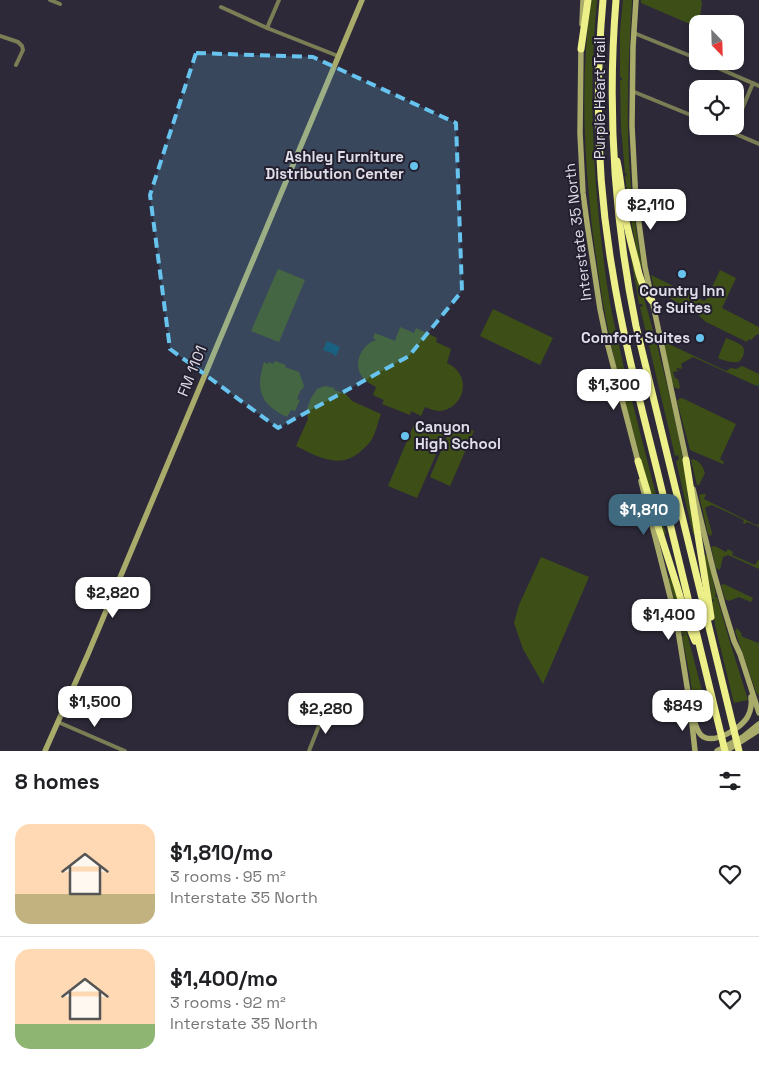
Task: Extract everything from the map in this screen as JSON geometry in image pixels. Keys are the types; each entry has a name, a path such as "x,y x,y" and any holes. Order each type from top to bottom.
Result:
{"highway":[{"path":"581,49 588,0"},
{"name":"Purple Heart Trail","path":"603,0 599,63 599,140 611,267 628,351 726,751"},
{"name":"Purple Heart Trail","path":"616,0 612,54 612,139 621,240 632,310 739,751"},
{"path":"612,139 621,179 633,253 642,284 652,301"},
{"path":"686,460 712,638"},
{"path":"638,461 689,628 701,654"}],"main road":[{"name":"FM 1101","path":"45,751 362,0"},
{"name":"Interstate 35 North","path":"583,0 580,133 583,193 593,266 606,338 638,461 643,490 674,613 685,670 695,751"},
{"path":"636,0 632,126 636,202 645,267 686,460 714,573 734,641 759,714"},
{"path":"751,692 759,700"},
{"path":"691,712 698,731 704,737 716,738 725,735 744,722 750,709 751,692"},
{"path":"717,751 743,737 759,724"},
{"path":"726,751 759,730"}],"street":[{"path":"50,0 60,4"},
{"path":"267,28 279,0"},
{"path":"221,7 267,28 338,56"},
{"path":"634,32 689,56"},
{"path":"0,36 18,42 22,46 23,50 16,65"},
{"path":"722,70 759,86"},
{"path":"744,105 753,84"},
{"path":"632,91 689,114"},
{"path":"737,135 759,144"},
{"path":"309,751 324,713"},
{"path":"58,722 125,751"}],"highlighted area":[{"path":"196,53 313,57 456,123 462,291 409,356 278,428 170,349 150,195"}],"green space":[{"path":"591,0 597,0 592,89 598,208 606,276 624,368 666,534 663,535 616,367 603,304 593,235 584,118 585,59"},
{"path":"623,0 632,0 628,80 628,140 632,200 642,266 640,267 625,176 627,174 625,173 621,127 620,80 622,78 620,77 620,32"},
{"path":"641,0 701,0 702,4 700,15 689,15 689,24 641,3"},
{"path":"630,252 648,311 671,401 689,492 687,492 695,534 693,534 676,461 679,459 678,455 675,456 640,307 643,306 639,304"},
{"path":"278,269 305,280 279,342 251,331"},
{"path":"720,270 736,278 722,308 759,327 759,334 747,342 706,322 697,314 654,289 651,275 704,301"},
{"path":"493,309 553,338 540,365 480,336"},
{"path":"400,327 414,333 416,328 437,338 436,342 451,349 447,363 458,371 463,385 460,397 452,406 440,411 425,407 421,416 411,411 410,415 382,404 384,400 373,395 376,387 361,375 358,364 359,359 363,349 376,340 373,338 375,333 395,341"},
{"path":"665,334 670,335 673,341 671,345 726,371 742,366 759,374 759,387 693,357 681,364 681,369 676,369 679,371 673,372 675,378 678,379 680,387 679,389 675,388 663,340 665,339 662,337"},
{"path":"726,338 743,347 744,355 739,361 730,362 718,358"},
{"path":"275,361 299,372 304,386 297,399 300,400 295,411 291,410 287,417 266,402 260,389 261,372 264,362 273,364"},
{"path":"325,386 345,393 352,401 381,414 370,442 353,457 345,460 329,460 296,446 308,419 307,409 311,398 317,389"},
{"path":"682,398 736,424 720,459 724,462 723,464 690,450 677,401"},
{"path":"415,422 445,434 417,498 388,486"},
{"path":"453,422 474,431 450,486 430,477"},
{"path":"691,460 698,461 705,473 699,485 697,485"},
{"path":"706,494 704,499 756,525 759,524 759,527 747,522 744,524 744,520 712,505 705,508 712,533 711,536 708,534 699,495"},
{"path":"715,546 726,552 728,549 733,552 732,555 755,565 759,559 759,569 728,555 723,557 720,570 716,568 711,547"},
{"path":"707,555 716,594 715,597 717,597 748,700 734,703 715,625 712,602 714,601 711,599 704,556"},
{"path":"541,557 589,577 543,684 523,649 514,623 519,605"},
{"path":"672,577 709,717 696,718 682,636 685,635 682,634 668,578"},
{"path":"724,584 753,598 751,602 739,597 729,601 725,599 721,585"},
{"path":"737,628 742,634 741,636 759,642 759,696 735,631"}],"water":[{"path":"327,341 340,347 336,356 323,350"}],"place":[{"name":"Ashley Furniture Distribution Center","path":"414,166"},
{"name":"Country Inn & Suites","path":"682,274"},
{"name":"Comfort Suites","path":"700,338"},
{"name":"Canyon High School","path":"405,436"}]}
